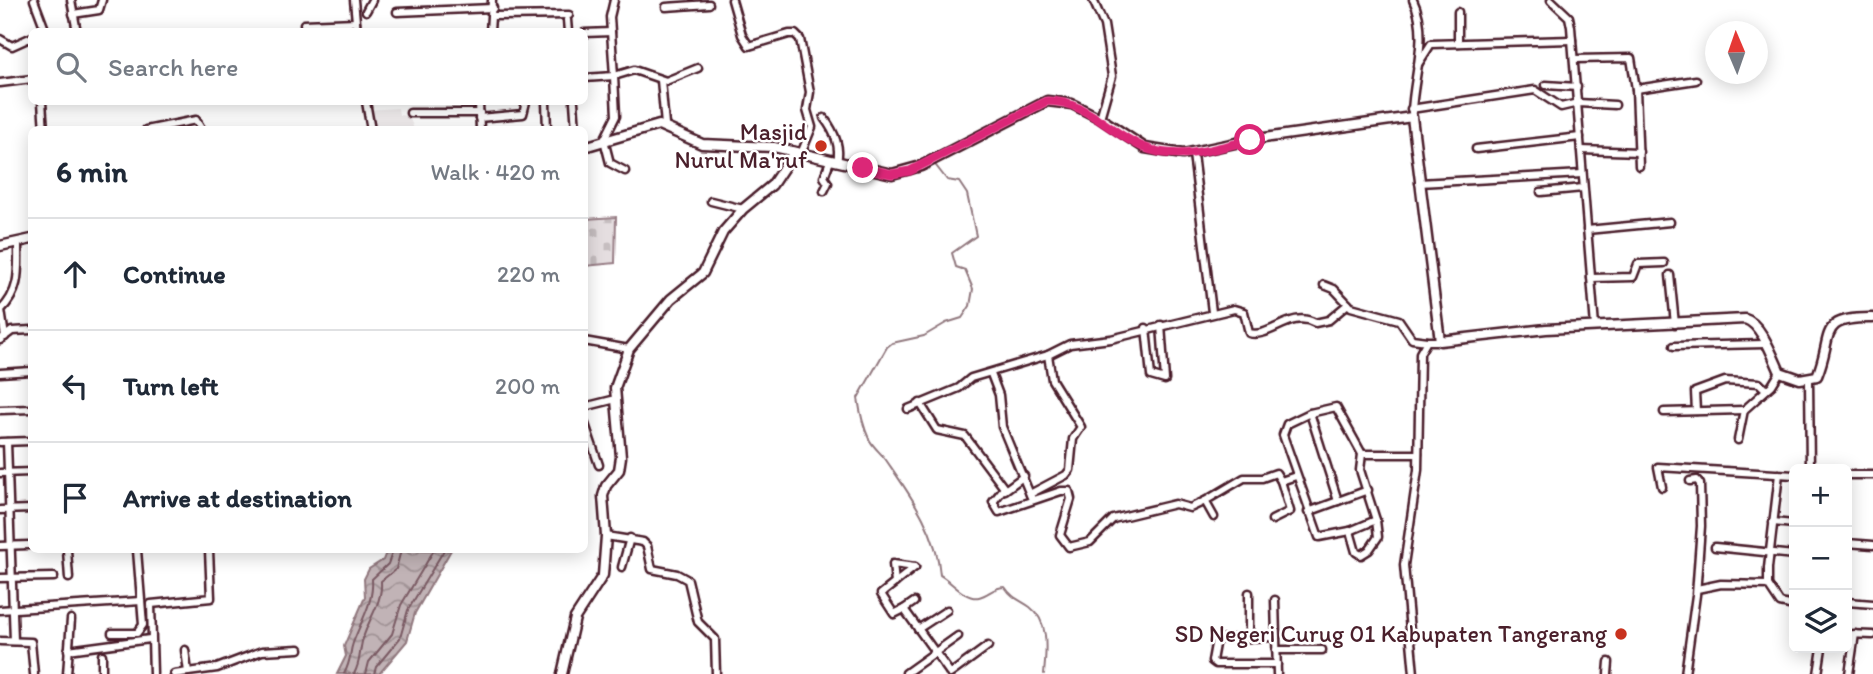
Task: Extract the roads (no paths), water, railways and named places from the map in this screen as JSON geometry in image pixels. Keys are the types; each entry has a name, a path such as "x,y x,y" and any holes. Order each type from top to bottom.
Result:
{"street":[{"path":"34,0 44,28"},
{"path":"71,0 76,28"},
{"path":"74,14 99,10 102,0"},
{"path":"354,0 357,28"},
{"path":"366,11 372,0"},
{"path":"491,28 492,0"},
{"path":"614,0 610,17 616,116 604,140 610,163 625,171"},
{"path":"562,674 575,618 602,579 606,536 603,496 606,485 619,470 621,457 615,388 629,349 667,304 703,273 723,232 743,209 772,186 798,153 812,127 807,110 810,92 800,39 795,34 789,34 749,46 741,34 732,0"},
{"path":"1093,0 1104,25 1112,76 1100,118"},
{"path":"1413,0 1419,26 1412,113 1440,341"},
{"path":"1551,0 1569,18 1572,40 1595,327"},
{"path":"666,7 703,3"},
{"path":"397,12 493,12 568,18 568,28"},
{"path":"1458,12 1458,43"},
{"path":"304,24 356,22"},
{"path":"588,33 611,32"},
{"path":"0,39 12,46 28,39"},
{"path":"1417,66 1429,44 1572,40"},
{"path":"1574,59 1631,58 1636,89 1639,166"},
{"path":"588,78 614,76 634,70 662,80 698,68"},
{"path":"0,83 28,80"},
{"path":"662,80 665,125"},
{"path":"1636,89 1696,80"},
{"path":"1546,85 1577,87"},
{"path":"588,146 646,126 665,125 682,137 702,144 774,147 892,174 910,171 1047,101 1072,104 1100,118 1145,148 1194,154 1250,140 1535,90 1561,107 1578,103 1615,105"},
{"path":"42,105 44,126"},
{"path":"366,105 369,126"},
{"path":"480,105 480,126"},
{"path":"410,113 523,114 525,105"},
{"path":"546,105 547,126"},
{"path":"574,105 576,126"},
{"path":"824,118 839,149 824,177 828,183 824,191"},
{"path":"166,126 196,120 200,126"},
{"path":"1476,149 1580,137"},
{"path":"1581,150 1639,152"},
{"path":"1194,154 1212,312"},
{"path":"1419,183 1582,174"},
{"path":"1541,192 1583,188"},
{"path":"711,201 743,209"},
{"path":"1587,230 1670,222"},
{"path":"0,246 28,240"},
{"path":"2,338 2,310 13,298 18,278 18,243"},
{"path":"1591,278 1628,278 1633,276 1638,264 1664,263"},
{"path":"1670,275 1675,324"},
{"path":"1324,285 1334,289 1348,304 1398,320 1412,339 1427,341 1595,327 1749,320 1780,372 1809,380 1817,376 1833,325 1847,318 1873,318"},
{"path":"908,409 958,388 971,379 1048,355 1070,344 1111,339 1212,312 1242,310 1249,333 1256,335 1296,320 1323,323 1348,304"},
{"path":"1146,328 1151,376 1165,380 1161,325"},
{"path":"2,338 12,331 28,330"},
{"path":"1414,674 1404,553 1418,454 1420,353 1427,341"},
{"path":"588,342 629,349"},
{"path":"1674,346 1765,344"},
{"path":"1030,494 1066,475 1070,470 1073,439 1081,427 1052,380 1048,355"},
{"path":"0,373 28,371"},
{"path":"1738,440 1744,410 1766,390 1780,372"},
{"path":"991,374 999,395 1002,427 1033,502"},
{"path":"1809,380 1810,464"},
{"path":"1696,411 1695,392 1725,381 1759,383 1766,390"},
{"path":"588,406 616,399"},
{"path":"920,403 937,430 965,436 1005,490"},
{"path":"1350,531 1358,555 1364,554 1378,537 1376,520 1368,490 1360,470 1362,454 1338,408 1310,413 1287,424 1283,432 1308,512 1319,537 1350,531 1376,520"},
{"path":"0,410 28,409"},
{"path":"1664,412 1744,410"},
{"path":"1310,413 1338,502"},
{"path":"588,433 599,465"},
{"path":"14,641 11,545 3,442 28,441"},
{"path":"1362,454 1418,454"},
{"path":"1662,487 1658,467 1789,475"},
{"path":"4,473 28,472"},
{"path":"1024,476 993,502 999,512 1061,491 1069,491 1071,499 1060,535 1069,547 1090,542 1113,519 1175,504 1190,508 1244,478 1261,478 1276,473 1290,511 1272,520"},
{"path":"1779,474 1769,552 1768,585 1780,603 1789,606"},
{"path":"1852,474 1873,475"},
{"path":"1281,481 1296,476"},
{"path":"1685,674 1697,589 1700,484 1697,480 1690,481"},
{"path":"1308,512 1368,490"},
{"path":"1205,501 1214,517"},
{"path":"0,510 28,509"},
{"path":"1773,522 1789,524"},
{"path":"606,536 629,538 647,546 654,571 677,574 688,580 698,622 715,639 716,674"},
{"path":"622,567 629,538"},
{"path":"1852,543 1873,545"},
{"path":"0,546 28,545"},
{"path":"1715,547 1789,554"},
{"path":"67,553 69,578"},
{"path":"113,633 141,630 142,601 137,553"},
{"path":"153,674 151,604 211,598 209,553"},
{"path":"0,578 54,577"},
{"path":"895,583 881,594 894,614 914,602"},
{"path":"1697,589 1721,584 1768,585"},
{"path":"1249,593 1249,638"},
{"path":"1275,600 1277,674"},
{"path":"0,610 55,608 71,603 142,601"},
{"path":"1852,602 1873,604"},
{"path":"904,609 950,674 988,646"},
{"path":"918,629 947,610"},
{"path":"67,674 71,619"},
{"path":"1852,634 1873,635"},
{"path":"905,673 958,636"},
{"path":"1276,637 1214,640 1213,663 1277,664"},
{"path":"68,650 150,639"},
{"path":"0,641 31,642 34,674"},
{"path":"174,674 238,662 262,651 299,649"},
{"path":"184,650 188,672"},
{"path":"1276,650 1322,650"},
{"path":"1818,674 1821,653"},
{"path":"1849,674 1850,653"},
{"path":"102,655 102,674"},
{"path":"1608,674 1609,662"}],"water":[{"path":"386,553 449,553 415,613 407,641 379,674 337,674 346,656 344,646 365,597 364,579 369,569 383,560"}],"waterway":[{"path":"933,162 947,180 959,182 967,194 976,236 952,253 956,267 965,270 973,289 970,306 962,318 946,323 924,336 892,343 887,347 858,398 861,414 871,442 921,514 934,543 940,575 963,593 974,597 1005,587 1036,613 1044,629 1044,674"}],"place":[{"name":"Masjid Nurul Ma'ruf","path":"821,146"},
{"name":"SD Negeri Curug 01 Kabupaten Tangerang","path":"1621,634"}]}
